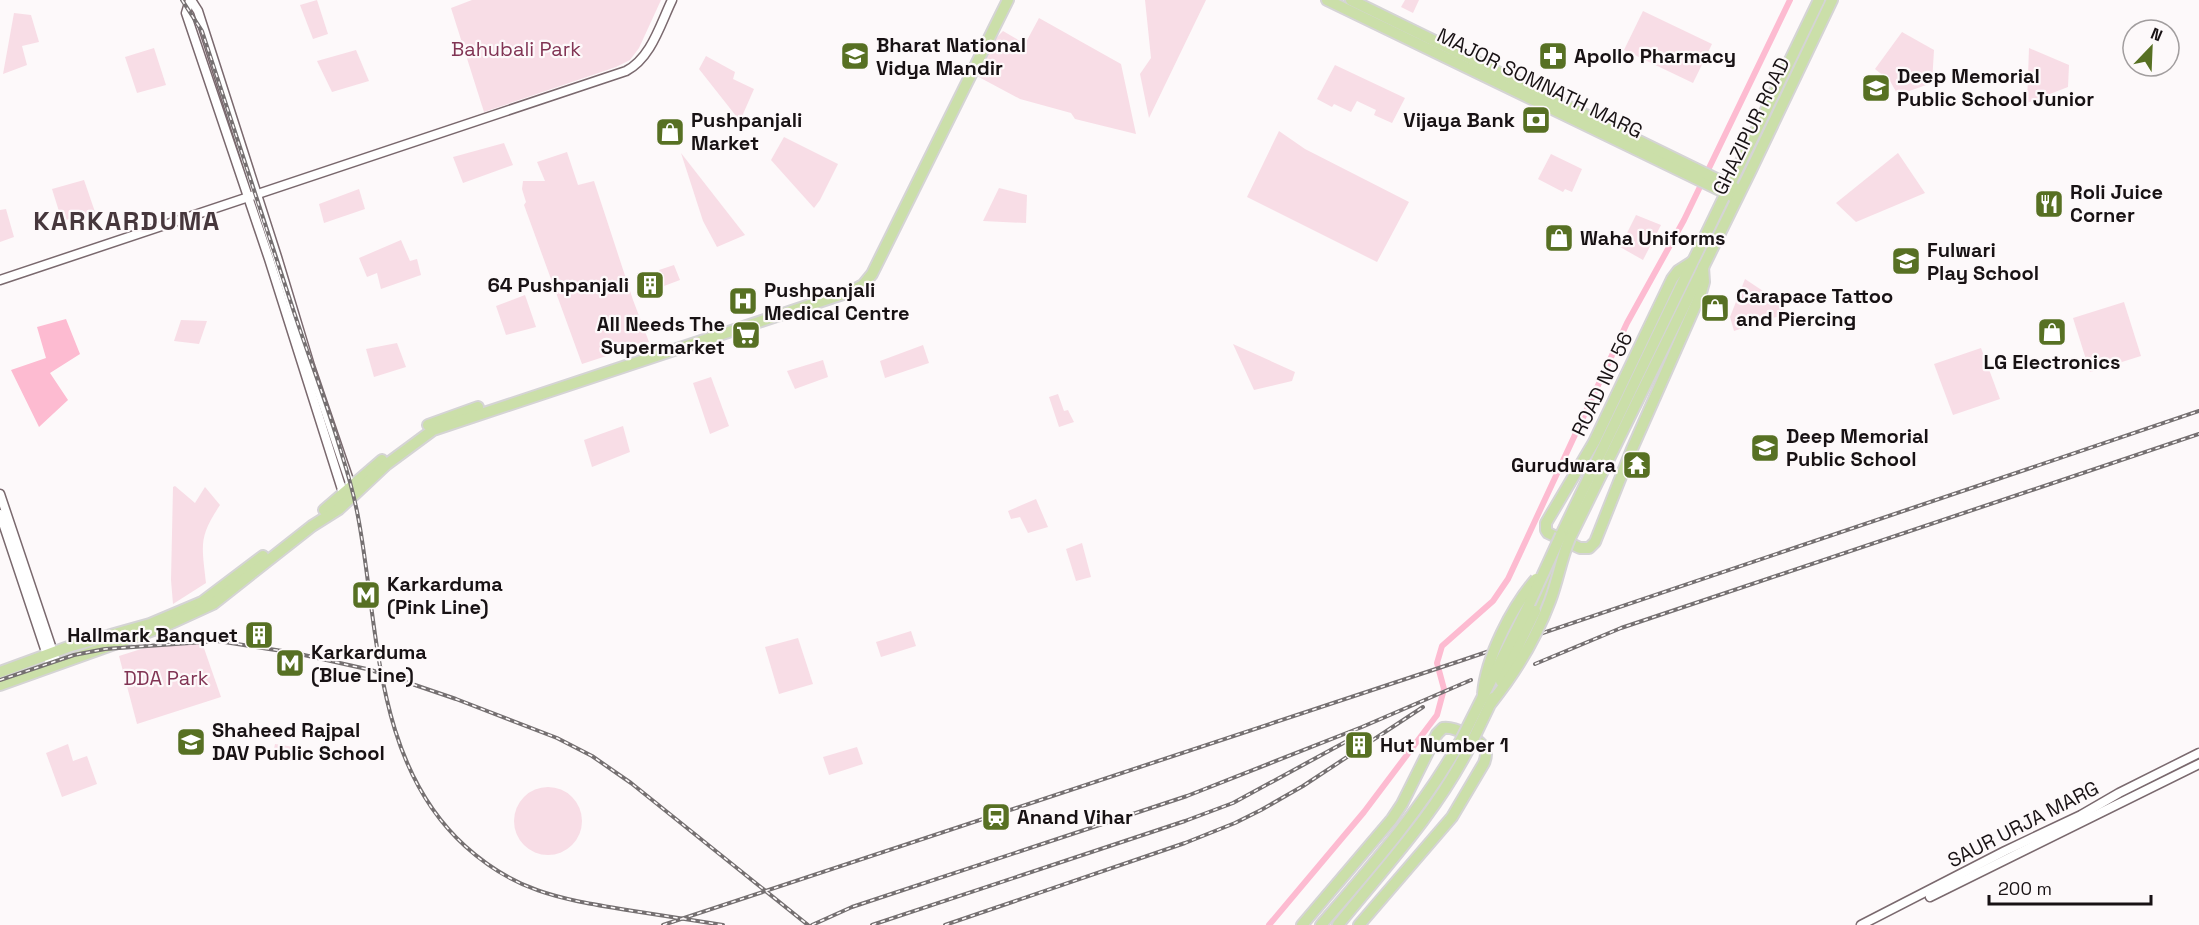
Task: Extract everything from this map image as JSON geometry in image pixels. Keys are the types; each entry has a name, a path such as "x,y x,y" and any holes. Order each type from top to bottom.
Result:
{"main road":[{"path":"0,685 165,626 213,604 312,526 424,427 444,418 858,282 1000,0"},
{"path":"0,672 50,653 150,624 202,602 433,430 852,291 863,285 872,274 1008,0"},
{"name":"MAJOR SOMNATH MARG","path":"1327,0 1586,127 1693,168"},
{"name":"MAJOR SOMNATH MARG","path":"1351,0 1693,168 1739,195"},
{"name":"GHAZIPUR ROAD","path":"1737,168 1819,0"},
{"name":"GHAZIPUR ROAD","path":"1565,537 1739,195 1832,0"},
{"path":"1722,184 1737,168 1751,170"},
{"name":"GHAZIPUR ROAD","path":"1565,537 1710,224 1722,184"},
{"path":"1710,224 1722,229"},
{"name":"ROAD NO 56","path":"1692,262 1672,279 1594,442 1546,523 1548,533 1580,548 1593,546 1632,449 1701,293 1704,282 1703,267"},
{"path":"1321,925 1413,814 1466,742 1562,555 1565,537"},
{"path":"1487,701 1546,568 1565,537"},
{"path":"1302,925 1392,819 1402,804 1437,734 1443,728 1457,729 1482,746 1486,754 1484,763 1452,817 1359,925"},
{"path":"1338,925 1424,820 1455,777 1466,742"}],"street":[{"path":"191,0 198,11 252,195 349,494"},
{"path":"0,280 626,71 637,65 645,56 672,0"},
{"path":"0,494 54,666"},
{"path":"0,514 50,653"},
{"name":"SAUR URJA MARG","path":"1974,872 2119,793 2199,753"},
{"name":"SAUR URJA MARG","path":"1862,925 2199,764"},
{"name":"SAUR URJA MARG","path":"1874,925 1893,912"}],"green space":[{"path":"317,0 328,34 313,39 300,5"},
{"name":"Bahubali Park","path":"472,0 661,0 639,48 630,60 616,67 484,112 451,8"},
{"path":"1145,0 1206,0 1149,118 1140,74 1151,58"},
{"path":"1405,0 1419,0 1413,13 1401,7"},
{"path":"1643,11 1712,44 1693,83 1624,50"},
{"path":"14,13 31,15 39,42 22,46 27,65 3,74"},
{"path":"1039,18 1121,64 1136,134 1075,119 1071,113 1020,99 975,75 995,39 1003,31 1025,44"},
{"path":"1902,32 1934,50 1932,83 1898,95 1890,81 1875,69"},
{"path":"154,48 166,85 137,93 125,57"},
{"path":"2029,48 2069,65 2068,87 2027,103"},
{"path":"356,50 369,81 332,92 317,61"},
{"path":"706,56 735,72 733,79 754,89 740,121 699,69"},
{"path":"1335,65 1405,98 1392,123 1374,115 1376,110 1357,101 1351,112 1334,104 1332,107 1317,99"},
{"path":"1279,131 1305,149 1409,202 1377,262 1247,197"},
{"path":"784,137 838,164 814,208 771,160"},
{"path":"504,143 513,165 463,183 453,157"},
{"path":"567,152 578,185 594,181 649,342 582,364 524,205 526,202 522,189 523,181 545,181 537,162"},
{"path":"681,153 745,235 717,247 703,221"},
{"path":"1898,153 1925,193 1856,222 1836,203"},
{"path":"1551,154 1582,169 1572,192 1565,189 1563,192 1538,179"},
{"path":"84,180 95,212 62,221 52,189"},
{"path":"999,188 1027,195 1026,223 983,221"},
{"path":"359,189 365,209 324,223 319,204"},
{"path":"6,209 14,237 0,242 0,210"},
{"path":"1636,215 1661,225 1643,260 1620,247"},
{"path":"401,240 410,261 417,259 421,275 381,289 377,273 367,277 359,258"},
{"path":"674,265 680,280 664,286 659,270"},
{"path":"1745,279 1769,295 1788,313 1734,331 1730,317"},
{"path":"525,295 536,327 506,335 496,306"},
{"path":"2124,302 2141,356 2090,372 2073,318"},
{"path":"181,320 207,321 199,344 174,341"},
{"path":"397,343 406,367 374,377 366,349"},
{"path":"1233,344 1295,372 1292,381 1254,390"},
{"path":"923,345 929,363 885,378 880,361"},
{"path":"1981,348 2000,399 1953,415 1934,364"},
{"path":"823,360 828,377 795,389 787,371"},
{"path":"711,377 729,426 710,434 693,383"},
{"path":"1058,394 1064,411 1068,410 1074,422 1059,427 1049,397"},
{"path":"623,426 630,452 592,467 584,440"},
{"path":"175,486 195,503 205,487 220,505 208,526 203,542 206,583 173,604 171,580 173,487"},
{"path":"1036,499 1048,527 1028,533 1020,517 1011,519 1008,511"},
{"path":"1082,543 1091,577 1076,581 1066,549"},
{"name":"DDA Park","path":"198,631 221,697 137,724 119,656"},
{"path":"911,631 916,646 881,657 876,642"},
{"path":"798,638 813,684 779,694 765,647"},
{"path":"68,744 73,761 87,756 97,784 62,797 46,753"},
{"path":"275,744 300,748 297,762 272,758"},
{"path":"857,747 863,764 829,775 823,757"},
{"path":"548,787 561,790 572,797 579,808 582,821 579,834 572,845 561,852 548,855 535,852 524,845 517,834 514,821 517,808 524,797 535,790"}],"shaded area":[{"path":"66,319 80,354 50,373 68,400 39,427 11,370 46,358 37,327"}],"waterway":[{"path":"1269,925 1364,812 1437,715 1444,689 1437,663 1442,646 1493,601 1508,579 1627,323 1684,220 1790,0"}],"railway":[{"path":"182,0 202,31 281,274 331,418 354,496 386,695 397,737 413,776 435,813 465,846 484,862 522,884 541,892 582,902 723,925"},
{"path":"663,925 1460,661 2199,411"},
{"path":"1535,664 1621,628 2199,434"},
{"path":"0,680 74,655 105,649 218,641 295,653 371,670 456,699 557,738 592,756 631,783 808,925"},
{"path":"812,925 852,907 1187,796 1362,727 1471,680"},
{"path":"945,925 1185,843 1235,823 1303,786 1423,707"},
{"path":"872,925 1233,803 1349,740"}],"place":[{"name":"Bharat National Vidya Mandir","path":"855,56"},
{"name":"Apollo Pharmacy","path":"1553,56"},
{"name":"Deep Memorial Public School Junior","path":"1876,88"},
{"name":"Vijaya Bank","path":"1536,120"},
{"name":"Pushpanjali Market","path":"670,132"},
{"name":"Roli Juice Corner","path":"2049,204"},
{"name":"Waha Uniforms","path":"1559,238"},
{"name":"Fulwari Play School","path":"1906,261"},
{"name":"64 Pushpanjali","path":"650,285"},
{"name":"Pushpanjali Medical Centre","path":"743,301"},
{"name":"Carapace Tattoo and Piercing","path":"1715,308"},
{"name":"LG Electronics","path":"2052,332"},
{"name":"All Needs The Supermarket","path":"746,335"},
{"name":"Deep Memorial Public School","path":"1765,448"},
{"name":"Gurudwara","path":"1637,465"},
{"name":"Karkarduma (Pink Line)","path":"366,595"},
{"name":"Hallmark Banquet","path":"259,635"},
{"name":"Karkarduma (Blue Line)","path":"290,663"},
{"name":"Shaheed Rajpal DAV Public School","path":"191,742"},
{"name":"Hut Number 1","path":"1359,745"},
{"name":"Anand Vihar","path":"996,817"}],"district":[{"name":"KARKARDUMA","path":"127,221"}]}
